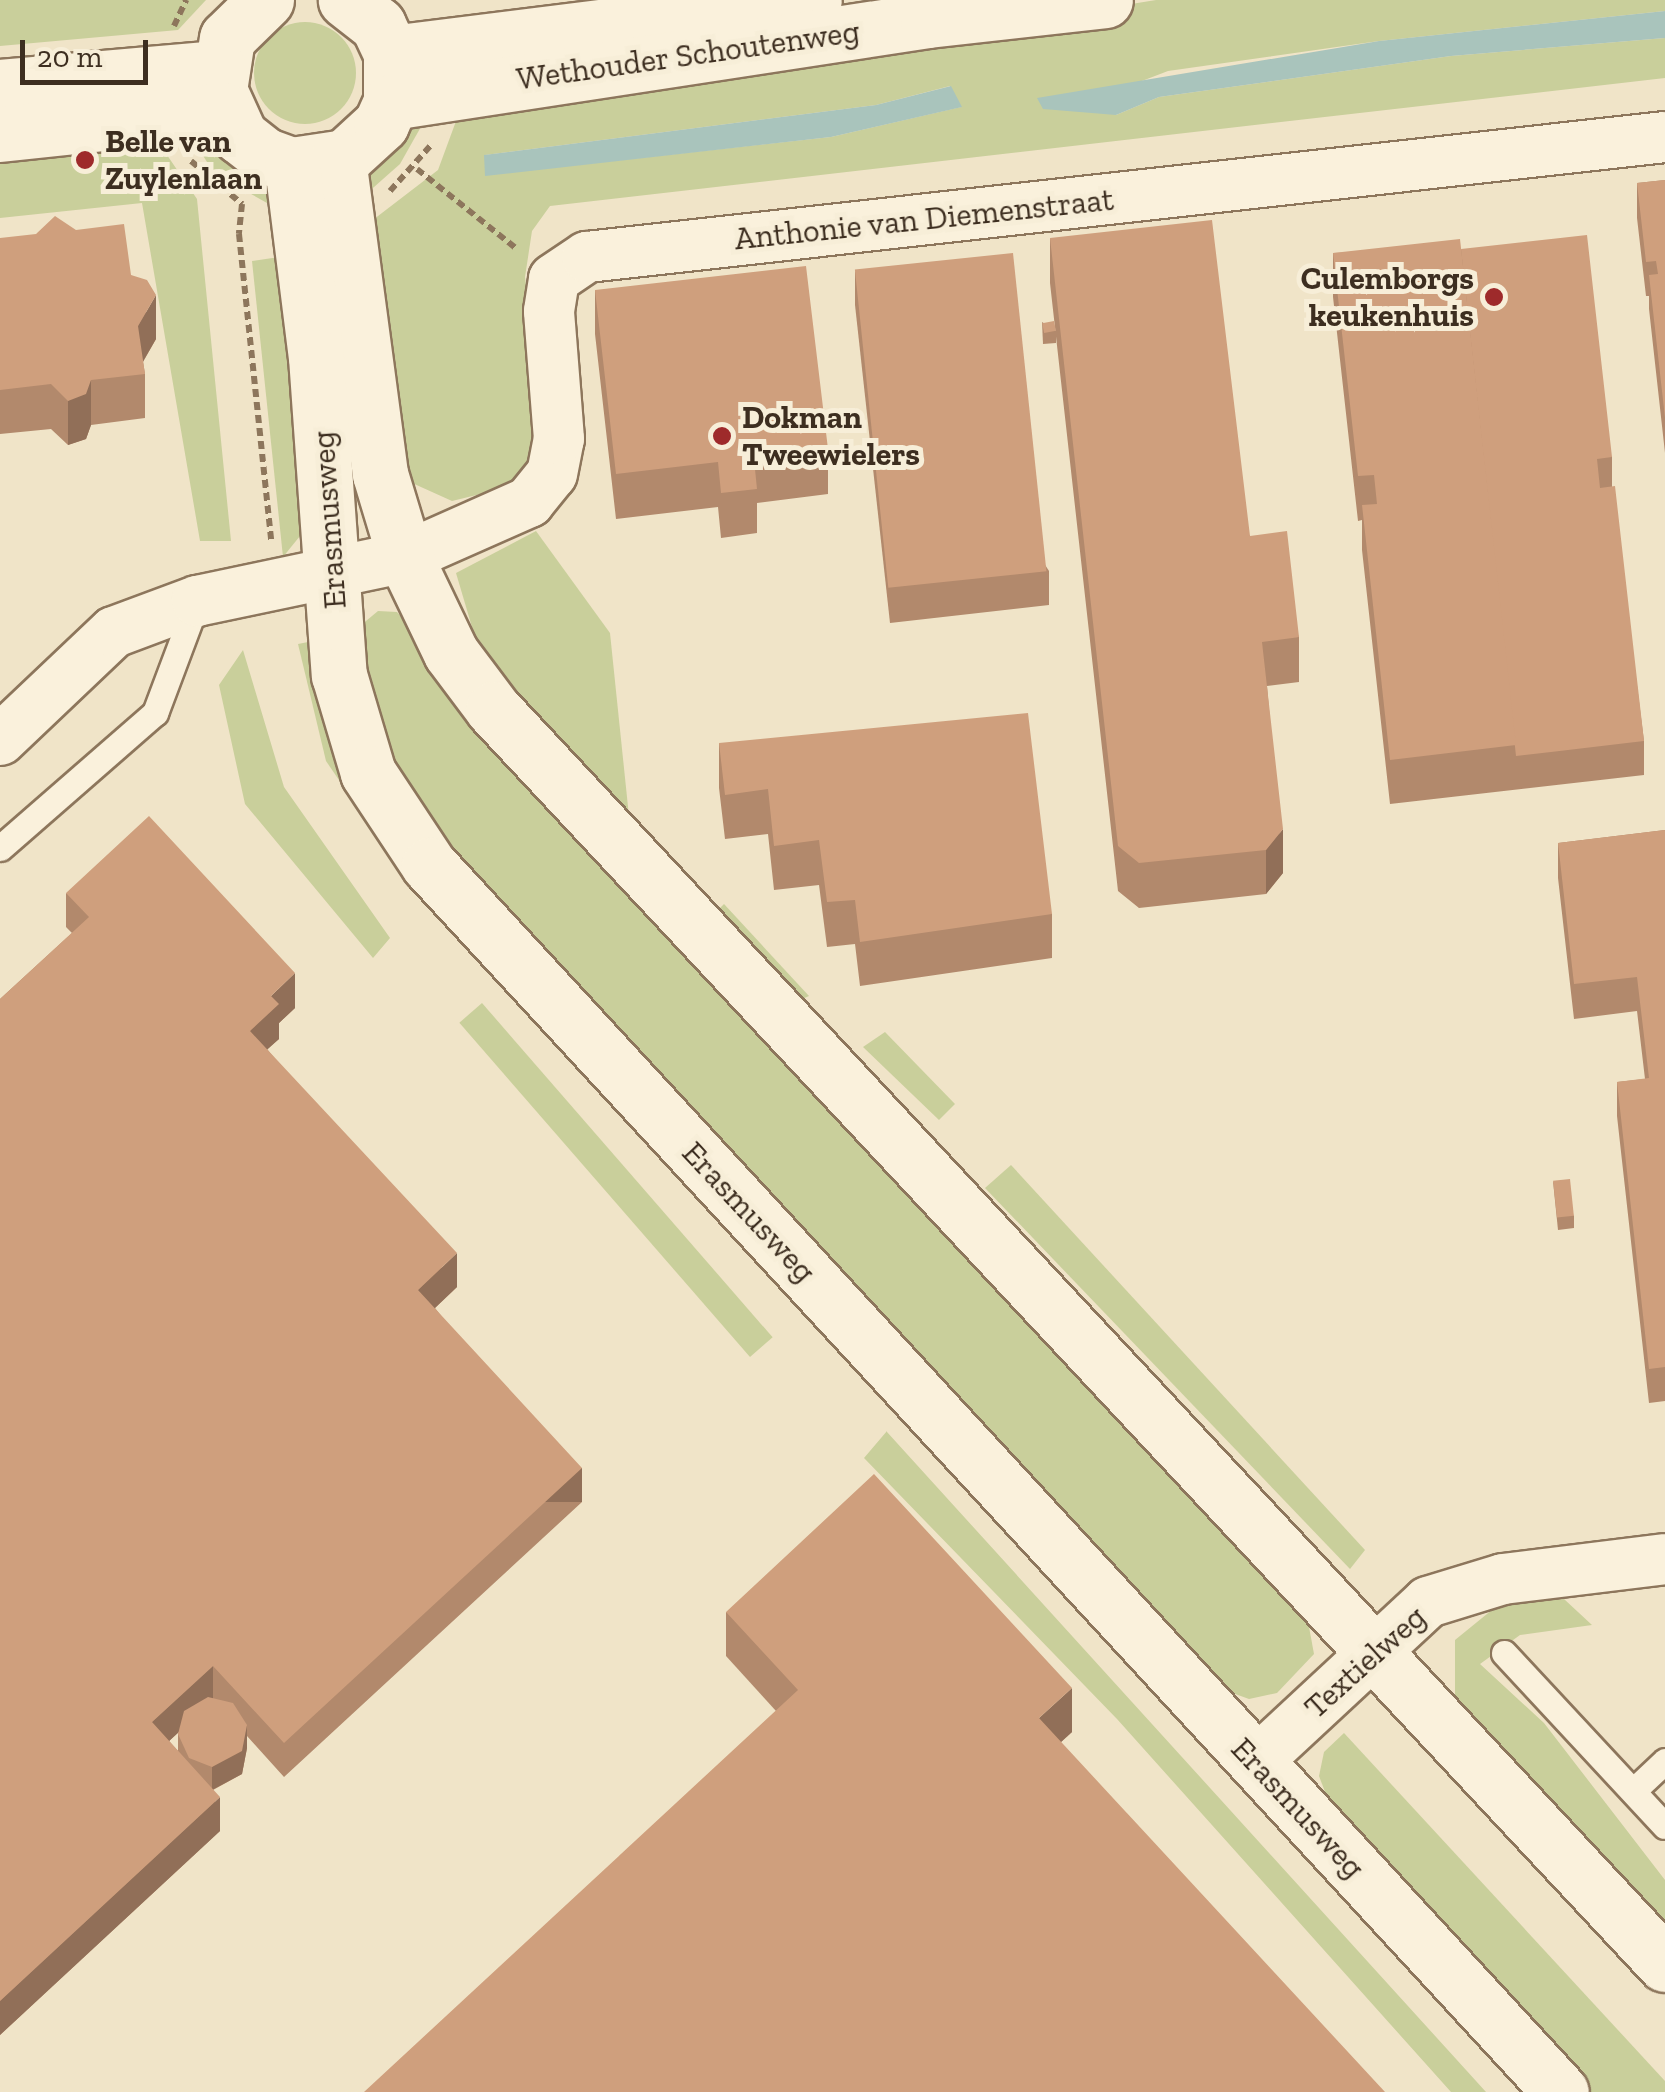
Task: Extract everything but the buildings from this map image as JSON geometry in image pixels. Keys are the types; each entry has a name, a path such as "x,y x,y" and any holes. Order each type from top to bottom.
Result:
{"street":[{"path":"266,0 227,38 222,89 264,155 315,162 366,143 391,78 378,25 346,0"},
{"name":"Wethouder Schoutenweg","path":"391,78 817,0"},
{"name":"Wethouder Schoutenweg","path":"391,78 1105,0"},
{"path":"0,88 222,89"},
{"path":"0,134 222,89"},
{"name":"Anthonie van Diemenstraat","path":"554,279 586,257 1665,136"},
{"name":"Erasmusweg","path":"315,162 365,398 405,557 451,653 493,709 1665,1964"},
{"name":"Erasmusweg","path":"315,162 339,675 368,773 429,865 1560,2092"},
{"path":"0,740 114,632 196,600 405,557 529,502 552,474 558,440 549,311 554,279"},
{"name":"Textielweg","path":"1256,1762 1428,1602 1503,1579 1665,1559"}],"lane":[{"path":"0,848 156,713 196,600"},
{"path":"1504,1653 1665,1826"},
{"path":"1633,1791 1665,1761"}],"path":[{"path":"417,169 554,279"}],"green space":[{"path":"0,0 206,0 178,30 0,46"},
{"path":"1156,0 1665,0 1665,11 1379,41 1168,71 1121,89 1087,91 1116,115 1159,97 1451,56 1665,38 1665,78 550,206 532,231 525,277 542,420 527,471 501,489 452,501 401,478 365,226 438,170 459,113","holes":["950,86 961,107 831,137 485,175 485,155 876,105"]},
{"path":"305,22 334,30 348,44 356,73 348,102 334,116 305,124 276,116 262,102 254,73 262,44 276,30"},
{"path":"431,109 400,164 365,195 363,167"},
{"path":"204,126 267,186 267,203 214,173 188,132"},
{"path":"131,132 167,155 197,199 231,541 200,541 142,203 0,218 0,144"},
{"path":"286,256 304,531 283,557 252,261"},
{"path":"536,531 610,633 630,826 485,671 456,573"},
{"path":"378,611 397,612 1307,1616 1314,1654 1277,1693 1249,1699 1216,1687 547,969 391,779 354,631"},
{"path":"318,640 450,919 375,833 326,761 298,644"},
{"path":"243,650 284,787 390,938 373,958 245,804 219,685"},
{"path":"724,904 809,996 800,1000 711,917"},
{"path":"482,1003 773,1337 750,1357 459,1023"},
{"path":"885,1032 955,1104 939,1120 863,1047"},
{"path":"1011,1165 1365,1550 1350,1569 985,1188"},
{"path":"887,1431 1486,2092 1451,2092 1117,1719 864,1458"},
{"path":"1564,1599 1592,1625 1520,1635 1480,1664 1544,1723 1665,1880 1665,1929 1455,1700 1455,1640 1498,1605"},
{"path":"1344,1733 1665,2081 1665,2092 1587,2092 1330,1805 1319,1776 1324,1752"}],"water":[{"path":"1665,11 1665,38 1451,56 1159,97 1116,115 1043,109 1037,98 1379,41"},
{"path":"951,86 962,107 831,137 485,176 484,155 876,105"}],"place":[{"name":"Belle van Zuylenlaan","path":"85,160"},
{"name":"Culemborgs keukenhuis","path":"1494,297"},
{"name":"Dokman Tweewielers","path":"722,436"}]}
